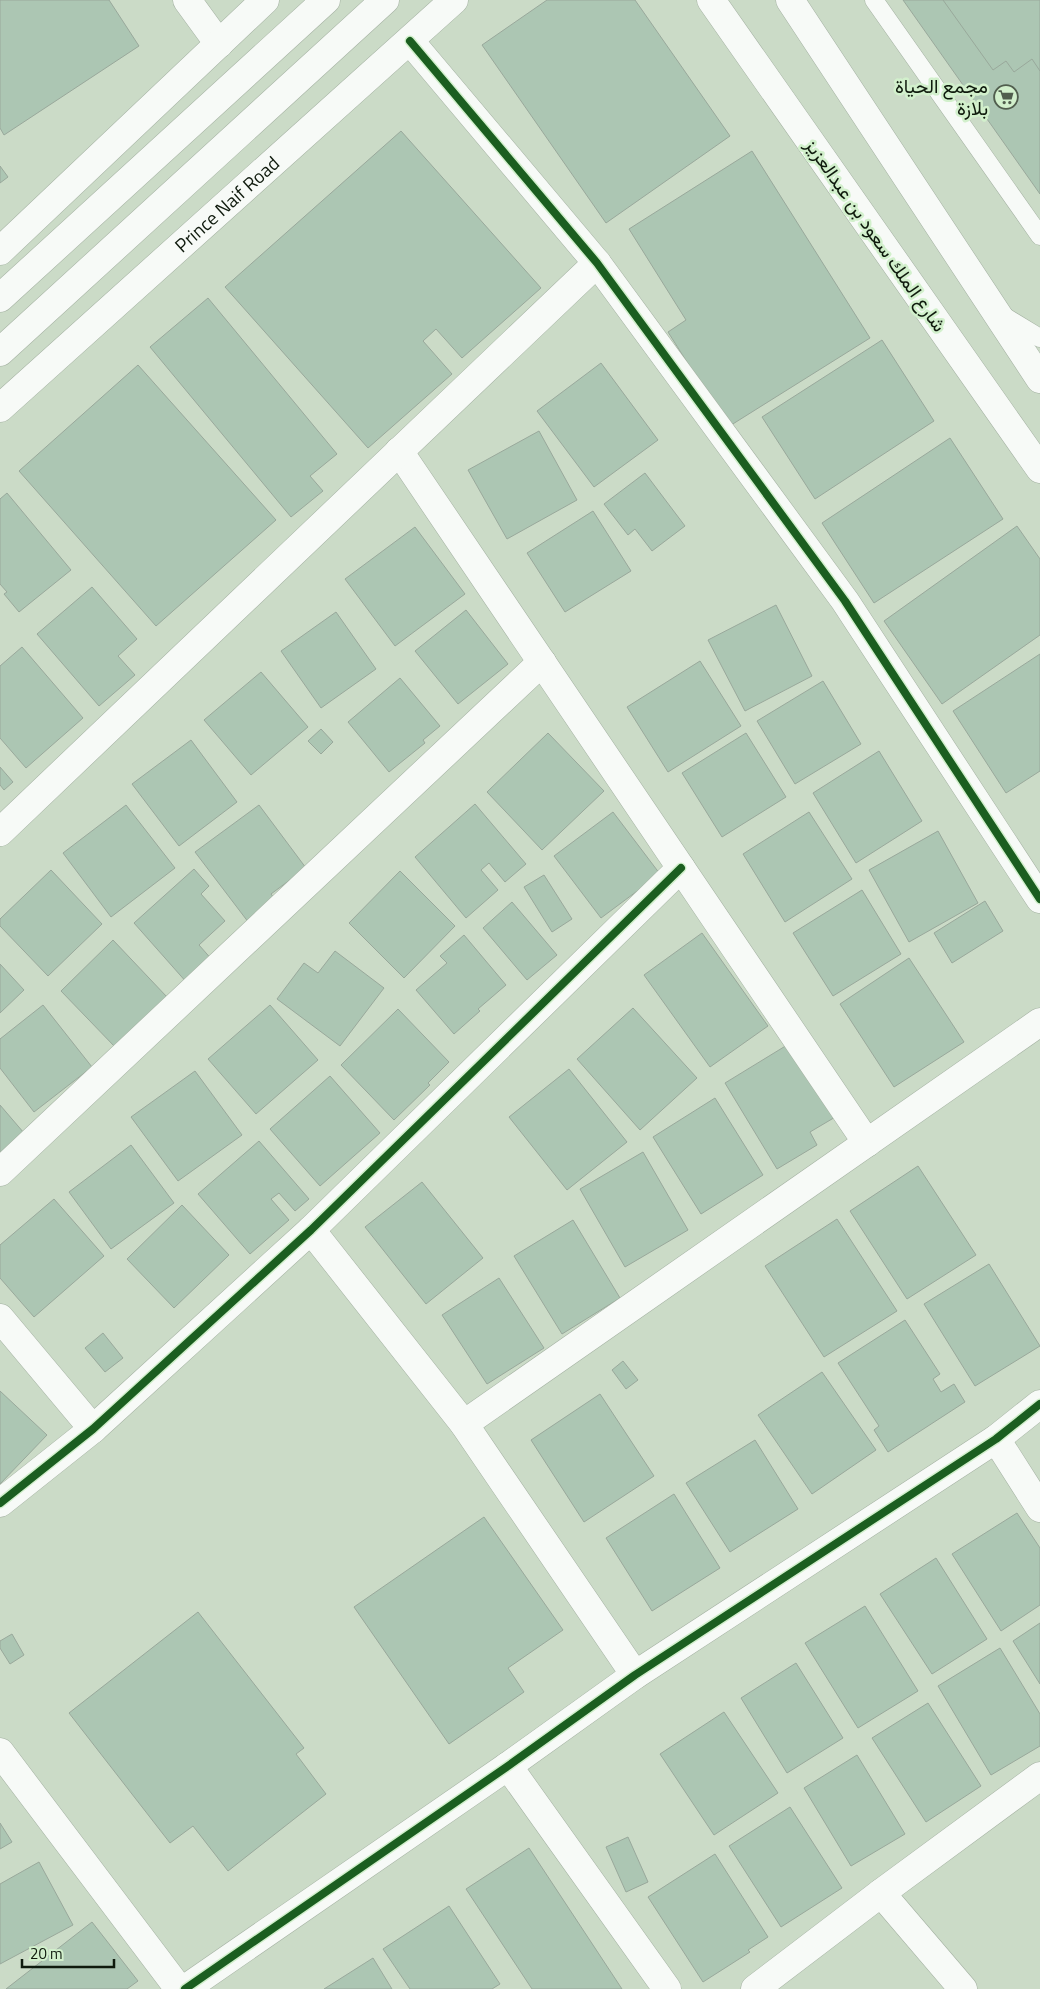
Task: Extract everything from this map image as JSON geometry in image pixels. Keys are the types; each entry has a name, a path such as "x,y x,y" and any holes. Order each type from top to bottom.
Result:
{"street":[{"path":"187,0 219,44"},
{"path":"0,251 265,0"},
{"path":"0,298 326,0"},
{"path":"0,352 385,0"},
{"name":"Prince Naif Road","path":"0,408 454,0"},
{"name":"شارع الملك سعود بن عبدالعزيز","path":"702,0 718,10 1040,469"},
{"path":"790,0 1040,379"},
{"path":"410,41 597,264 845,601 1040,899"},
{"path":"0,832 597,264"},
{"path":"399,451 867,1143"},
{"path":"0,1172 542,662"},
{"path":"0,1503 92,1429 311,1230 681,868"},
{"path":"464,1424 1040,1022"},
{"path":"311,1230 464,1424 635,1675"},
{"path":"0,1318 92,1429"},
{"path":"185,1989 508,1766 635,1675 996,1439 1040,1404"},
{"path":"996,1439 1040,1508"},
{"path":"0,1752 180,1989"},
{"path":"508,1766 667,1989"},
{"path":"756,1989 881,1893 1040,1776"},
{"path":"881,1893 963,1989"}],"lane":[{"path":"874,0 1040,236"},
{"path":"996,312 1040,338"}],"building":[{"path":"0,0 109,0 139,46 4,135 0,128"},
{"path":"547,0 635,0 730,136 606,223 482,45"},
{"name":"مجمع الحياة بلازة","path":"903,0 1040,0 1040,194"},
{"path":"943,0 1040,0 1040,71 1032,59 1014,72 1006,61 993,70"},
{"path":"401,131 541,288 462,358 436,329 423,341 452,374 368,448 225,287"},
{"path":"752,151 870,338 728,427 668,332 686,320 629,229"},
{"path":"0,166 8,177 0,183"},
{"path":"208,298 337,454 310,476 323,491 291,517 150,347"},
{"path":"882,340 934,421 815,499 762,417"},
{"path":"601,363 658,440 594,487 537,411"},
{"path":"138,365 276,520 156,626 19,471"},
{"path":"539,431 577,500 507,539 468,470"},
{"path":"950,438 1003,519 874,603 822,523"},
{"path":"645,473 685,526 652,551 635,529 628,535 604,504"},
{"path":"7,493 71,570 19,612 4,594 7,592 0,584 0,499"},
{"path":"593,511 631,571 565,612 527,553"},
{"path":"1017,526 1040,559 1040,635 942,704 884,621"},
{"path":"415,527 465,594 395,646 345,579"},
{"path":"92,587 137,639 118,656 135,675 99,706 37,634"},
{"path":"776,605 812,676 745,711 708,640"},
{"path":"466,610 508,664 458,704 415,651"},
{"path":"336,612 376,669 321,708 281,651"},
{"path":"22,647 83,718 26,768 0,738 0,666"},
{"path":"1040,654 1040,771 1006,793 953,711"},
{"path":"700,661 741,726 668,772 627,707"},
{"path":"261,672 308,727 251,775 204,720"},
{"path":"400,678 440,726 423,740 425,743 389,772 348,722"},
{"path":"823,681 861,744 795,784 757,721"},
{"path":"321,729 333,742 321,754 308,741"},
{"path":"548,733 604,791 542,850 487,792"},
{"path":"746,733 786,797 722,837 682,773"},
{"path":"191,740 237,802 179,846 132,784"},
{"path":"879,751 922,821 856,863 813,793"},
{"path":"0,767 13,782 4,790 0,785"},
{"path":"475,804 526,864 505,882 489,863 481,870 498,890 466,918 415,857"},
{"path":"126,805 175,868 111,917 63,853"},
{"path":"259,805 306,868 271,894 280,906 252,927 195,852"},
{"path":"613,812 660,874 601,918 554,856"},
{"path":"809,812 852,879 785,922 743,854"},
{"path":"938,831 978,903 909,942 869,870"},
{"path":"194,869 209,886 201,894 225,921 199,945 214,962 188,984 134,923"},
{"path":"51,870 102,924 48,976 0,926 0,919"},
{"path":"400,871 455,926 404,978 349,923"},
{"path":"544,875 572,919 552,932 524,887"},
{"path":"862,890 901,954 833,996 793,933"},
{"path":"985,901 1003,931 952,963 934,933"},
{"path":"512,902 557,955 527,980 483,928"},
{"path":"702,933 768,1026 710,1067 644,975"},
{"path":"464,935 506,985 478,1009 480,1011 454,1034 416,990 447,963 440,956"},
{"path":"113,940 167,997 115,1047 61,991"},
{"path":"335,951 384,988 340,1046 277,999 304,963 318,973"},
{"path":"909,958 964,1042 894,1087 840,1004"},
{"path":"0,964 24,990 0,1013"},
{"path":"43,1005 92,1067 34,1112 0,1068 0,1039"},
{"path":"270,1005 318,1060 256,1114 208,1059"},
{"path":"633,1008 697,1078 640,1130 577,1059"},
{"path":"398,1009 449,1062 428,1083 430,1085 394,1120 341,1065"},
{"path":"792,1042 837,1116 810,1132 817,1145 777,1169 725,1083"},
{"path":"569,1069 627,1142 567,1190 509,1117"},
{"path":"195,1071 242,1135 178,1181 131,1117"},
{"path":"330,1076 380,1133 320,1186 270,1129"},
{"path":"715,1098 763,1175 701,1214 653,1137"},
{"path":"0,1105 24,1133 0,1153"},
{"path":"259,1141 309,1199 295,1211 279,1193 271,1199 289,1220 250,1254 198,1194"},
{"path":"131,1145 174,1203 111,1249 69,1192"},
{"path":"643,1152 688,1230 625,1267 580,1189"},
{"path":"918,1166 976,1255 907,1299 850,1211"},
{"path":"422,1182 483,1258 426,1304 365,1227"},
{"path":"54,1199 104,1256 34,1317 0,1278 0,1245"},
{"path":"182,1205 229,1255 174,1308 127,1259"},
{"path":"837,1219 897,1311 824,1357 765,1266"},
{"path":"573,1220 620,1298 562,1334 514,1256"},
{"path":"989,1264 1040,1346 975,1386 924,1304"},
{"path":"499,1278 544,1348 487,1384 442,1315"},
{"path":"905,1320 940,1374 933,1379 941,1392 954,1384 965,1402 888,1452 874,1430 879,1426 838,1363"},
{"path":"103,1333 123,1358 105,1372 85,1348"},
{"path":"623,1361 638,1380 626,1389 612,1370"},
{"path":"822,1372 876,1450 812,1494 758,1415"},
{"path":"0,1391 47,1435 0,1484"},
{"path":"600,1394 654,1476 584,1522 531,1440"},
{"path":"755,1440 798,1509 730,1552 686,1483"},
{"path":"674,1494 720,1568 652,1611 606,1538"},
{"path":"1017,1513 1040,1548 1040,1605 1001,1631 952,1554"},
{"path":"484,1517 563,1630 508,1668 524,1692 449,1744 354,1607"},
{"path":"936,1558 987,1639 932,1674 880,1594"},
{"path":"865,1606 918,1691 858,1728 805,1643"},
{"path":"198,1612 304,1748 296,1754 326,1794 228,1871 193,1826 170,1843 69,1713"},
{"path":"1040,1623 1040,1684 1013,1641"},
{"path":"12,1634 24,1655 10,1664 0,1648 0,1641"},
{"path":"1000,1648 1040,1714 1040,1746 991,1775 938,1686"},
{"path":"796,1663 843,1738 787,1773 741,1698"},
{"path":"928,1703 981,1786 926,1822 872,1738"},
{"path":"724,1712 778,1793 714,1835 660,1754"},
{"path":"857,1755 905,1834 851,1866 804,1788"},
{"path":"790,1807 842,1888 781,1927 729,1846"},
{"path":"0,1823 12,1842 0,1849"},
{"path":"628,1837 648,1882 626,1892 606,1847"},
{"path":"529,1848 622,1989 532,1989 466,1889"},
{"path":"715,1854 768,1937 748,1950 750,1952 703,1982 648,1897"},
{"path":"39,1862 73,1925 0,1964 0,1884"},
{"path":"449,1906 500,1984 492,1989 410,1989 383,1949"},
{"path":"92,1922 138,1981 127,1989 6,1989"},
{"path":"373,1958 392,1989 324,1989"}],"cycle path":[{"path":"410,41 597,263 845,601 1040,899"},
{"path":"0,1503 93,1429 311,1230 681,868"},
{"path":"185,1989 508,1766 635,1675 996,1439 1040,1404"}],"place":[{"name":"مجمع الحياة بلازة","path":"1006,97"}]}
